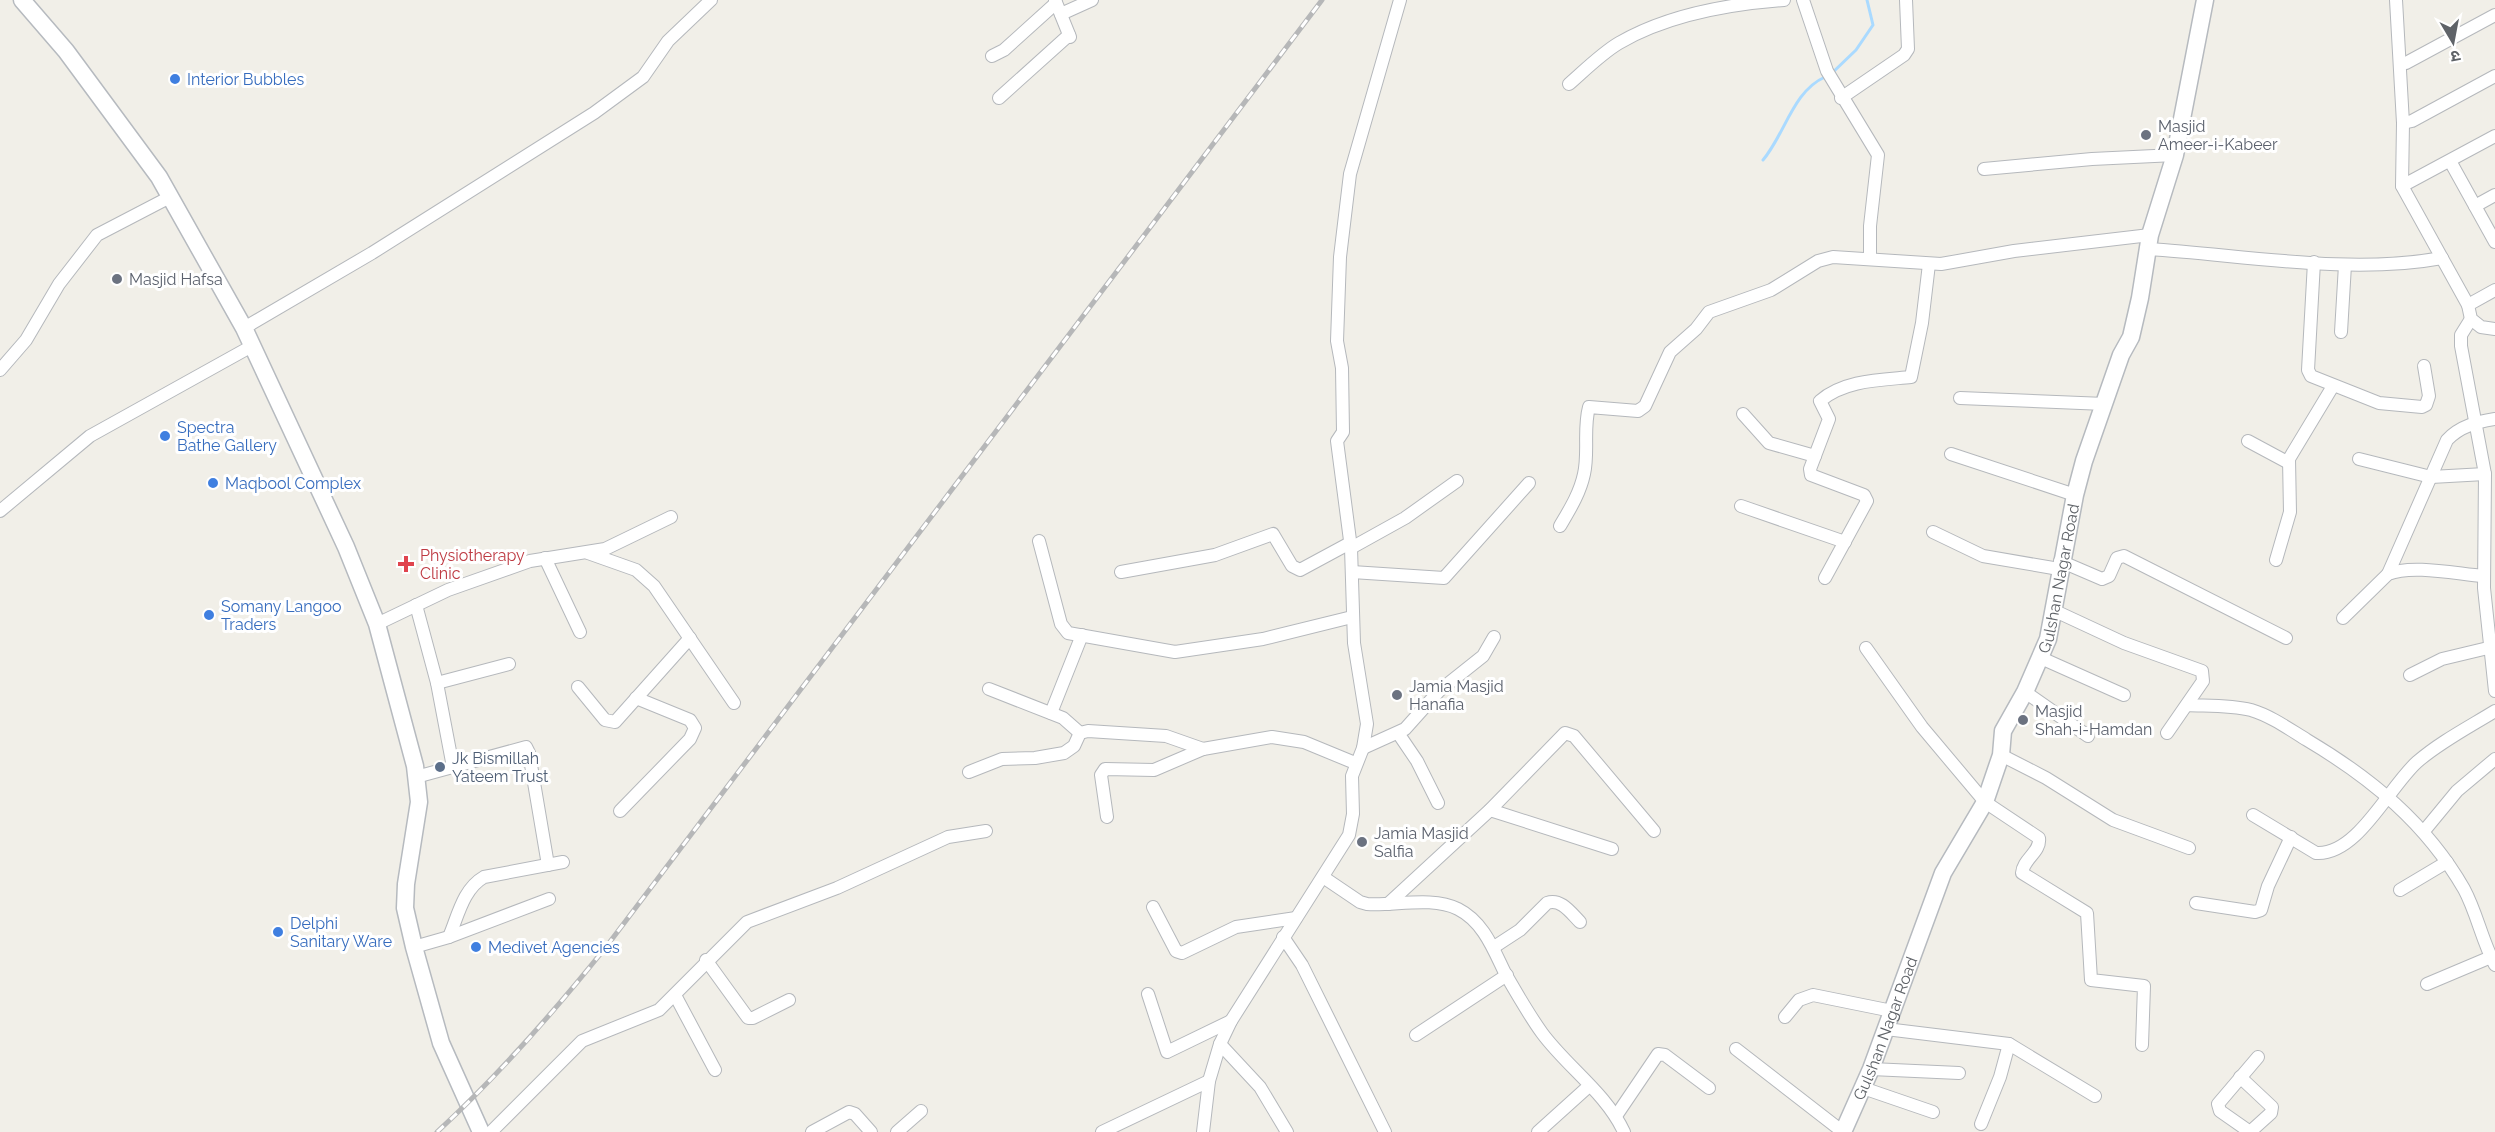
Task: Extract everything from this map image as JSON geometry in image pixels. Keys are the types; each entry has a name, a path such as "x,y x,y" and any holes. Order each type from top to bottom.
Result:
{"main road":[{"path":"22,0 66,51 159,177 244,328 346,547 377,624 416,777 419,802 405,892 405,908 441,1043 481,1132"},
{"name":"Gulshan Nagar Road","path":"1843,1132 1871,1069 1943,873 1985,802 2001,755 2003,731 2041,658 2054,610 2060,565 2084,461 2121,355 2131,337 2149,242 2175,155 2205,0"}],"street":[{"path":"244,328 372,254 594,113 643,78 668,41 711,0"},
{"path":"992,56 1004,50 1057,6 1092,0"},
{"path":"1203,1132 1209,1081 1220,1044 1231,1021 1351,830 1351,784 1355,763 1363,748 1366,714 1355,658 1350,545 1337,441 1343,432 1344,412 1342,368 1337,341 1340,257 1350,174 1400,0"},
{"path":"1569,84 1618,43 1659,24 1756,2 1784,0"},
{"path":"1803,0 1827,71 1841,98 1878,155 1870,226 1870,259"},
{"path":"1841,98 1904,55 1908,49 1906,0"},
{"path":"2409,0 2397,3 2403,123 2402,186 2468,305 2471,319 2481,327 2495,329"},
{"path":"999,98 1069,36 1057,6"},
{"path":"2400,63 2406,63 2495,15"},
{"path":"2403,123 2412,121 2495,76"},
{"path":"2402,186 2495,136"},
{"path":"1984,170 2092,159 2175,155"},
{"path":"2450,161 2495,242"},
{"path":"2475,206 2495,195"},
{"path":"0,370 26,340 58,284 98,235 170,197"},
{"path":"1560,526 1574,502 1585,472 1586,418 1589,407 1638,411 1645,406 1670,352 1696,329 1709,312 1771,290 1818,261 1833,257 1929,264 2149,242 2345,265 2411,264 2442,258"},
{"path":"2314,262 2308,370 2311,376 2379,403 2422,407 2426,405 2429,396 2424,366"},
{"path":"1825,578 1866,505 1866,498 1811,475 1810,469 1829,419 1820,401 1828,395 1866,381 1911,377 1922,323 1929,264"},
{"path":"2341,333 2345,265"},
{"path":"2468,305 2495,290"},
{"path":"2471,319 2461,335 2461,346 2485,474 2488,648 2495,691"},
{"path":"0,511 90,436 252,346"},
{"path":"2276,560 2289,523 2292,494 2289,463 2294,449 2333,386"},
{"path":"1960,398 2105,404"},
{"path":"1743,414 1769,443 1815,456"},
{"path":"2343,618 2388,574 2447,440 2454,433 2476,422 2495,419"},
{"path":"2248,441 2289,463"},
{"path":"1951,454 2075,495"},
{"path":"2359,459 2431,477 2485,474"},
{"path":"1122,572 1215,555 1274,534 1292,566 1300,570 1405,518 1457,481"},
{"path":"1352,572 1444,578 1529,483"},
{"path":"1741,506 1845,542"},
{"path":"377,624 448,590 545,558 587,552 614,545 671,517"},
{"path":"1933,532 1983,556 2060,565 2102,579 2109,576 2116,558 2124,556 2286,638"},
{"path":"1039,541 1061,624 1065,631 1175,652 1263,639 1352,617"},
{"path":"587,552 636,570 647,578 734,703"},
{"path":"545,558 580,633"},
{"path":"2388,574 2408,570 2488,575"},
{"path":"416,605 437,683 453,767"},
{"path":"2054,610 2124,643 2202,671 2203,681 2167,733"},
{"path":"1051,713 1082,635"},
{"path":"1363,748 1398,734 1410,724 1439,691 1483,656 1493,643 1494,637"},
{"path":"578,687 609,722 615,722 690,638"},
{"path":"1866,648 1922,727 1985,802 2039,838 2038,847 2022,869 2024,875 2087,913 2091,980 2144,986 2142,1045"},
{"path":"2410,675 2442,659 2488,648"},
{"path":"2041,658 2124,695"},
{"path":"437,683 509,664"},
{"path":"988,689 1068,720 1080,733"},
{"path":"2025,692 2088,736"},
{"path":"620,811 690,739 695,728 690,720 636,698"},
{"path":"2187,705 2242,708 2274,719 2349,765 2387,796 2424,831 2447,862 2468,898 2493,961 2427,984"},
{"path":"2253,815 2316,853 2324,853 2347,844 2408,771 2429,753 2495,711"},
{"path":"1080,733 1088,731 1166,736 1203,749"},
{"path":"969,771 1002,759 1035,758 1064,753 1074,746 1080,733"},
{"path":"1398,734 1417,760 1438,803"},
{"path":"1388,904 1490,810 1559,737 1569,734 1654,831"},
{"path":"1107,817 1102,771 1154,770 1203,749 1272,737 1304,742 1355,763"},
{"path":"416,777 523,747 528,750 548,865"},
{"path":"2001,755 2056,784 2114,820 2189,848"},
{"path":"2424,831 2457,791 2495,759"},
{"path":"1490,810 1612,849"},
{"path":"491,1132 582,1041 644,1018 659,1010 706,960 747,922 837,888 948,837 986,831"},
{"path":"2196,903 2255,912 2261,910 2268,886 2291,837"},
{"path":"449,937 465,897 477,881 484,877 563,862"},
{"path":"2400,890 2447,862"},
{"path":"1323,877 1360,902 1438,903 1457,908 1477,924 1494,947 1506,975 1544,1035 1616,1116 1624,1132"},
{"path":"414,947 449,937 549,899"},
{"path":"1494,947 1520,930 1547,903 1553,901 1560,902 1580,922"},
{"path":"1153,906 1176,951 1182,954 1236,927 1296,918"},
{"path":"1283,937 1302,965 1385,1132"},
{"path":"706,960 748,1018 753,1018 789,1000"},
{"path":"1416,1035 1506,975"},
{"path":"1148,994 1167,1052 1231,1021"},
{"path":"675,995 715,1070"},
{"path":"1785,1017 1799,1000 1813,995 1892,1011"},
{"path":"1886,1029 2009,1044 2095,1096"},
{"path":"1220,1044 1260,1087 1287,1132"},
{"path":"1981,1124 2000,1077 2009,1044"},
{"path":"1736,1049 1843,1132"},
{"path":"1616,1116 1658,1054 1665,1055 1709,1088"},
{"path":"2240,1077 2272,1107 2271,1113 2250,1132 2218,1108 2220,1100 2240,1077 2258,1057"},
{"path":"1871,1069 1959,1073"},
{"path":"1102,1132 1209,1081"},
{"path":"1538,1132 1589,1086"},
{"path":"1863,1088 1933,1112"},
{"path":"897,1132 921,1111"},
{"path":"812,1132 849,1112 855,1114 871,1132"}],"waterway":[{"path":"1831,74 1856,50 1873,25 1867,0"},
{"path":"1763,160 1805,92 1825,77"}],"railway":[{"path":"437,1132 525,1043 606,947 1322,0"}],"place":[{"name":"Interior Bubbles","path":"175,79"},
{"name":"Masjid Ameer-i-Kabeer","path":"2146,135"},
{"name":"Masjid Hafsa","path":"117,279"},
{"name":"Spectra Bathe Gallery","path":"165,436"},
{"name":"Maqbool Complex","path":"213,483"},
{"name":"Physiotherapy Clinic","path":"406,564"},
{"name":"Somany Langoo Traders","path":"209,615"},
{"name":"Jamia Masjid Hanafia","path":"1397,695"},
{"name":"Masjid Shah-i-Hamdan","path":"2023,720"},
{"name":"Jk Bismillah Yateem Trust","path":"440,767"},
{"name":"Jamia Masjid Salfia","path":"1362,842"},
{"name":"Delphi Sanitary Ware","path":"278,932"},
{"name":"Medivet Agencies","path":"476,947"}]}
